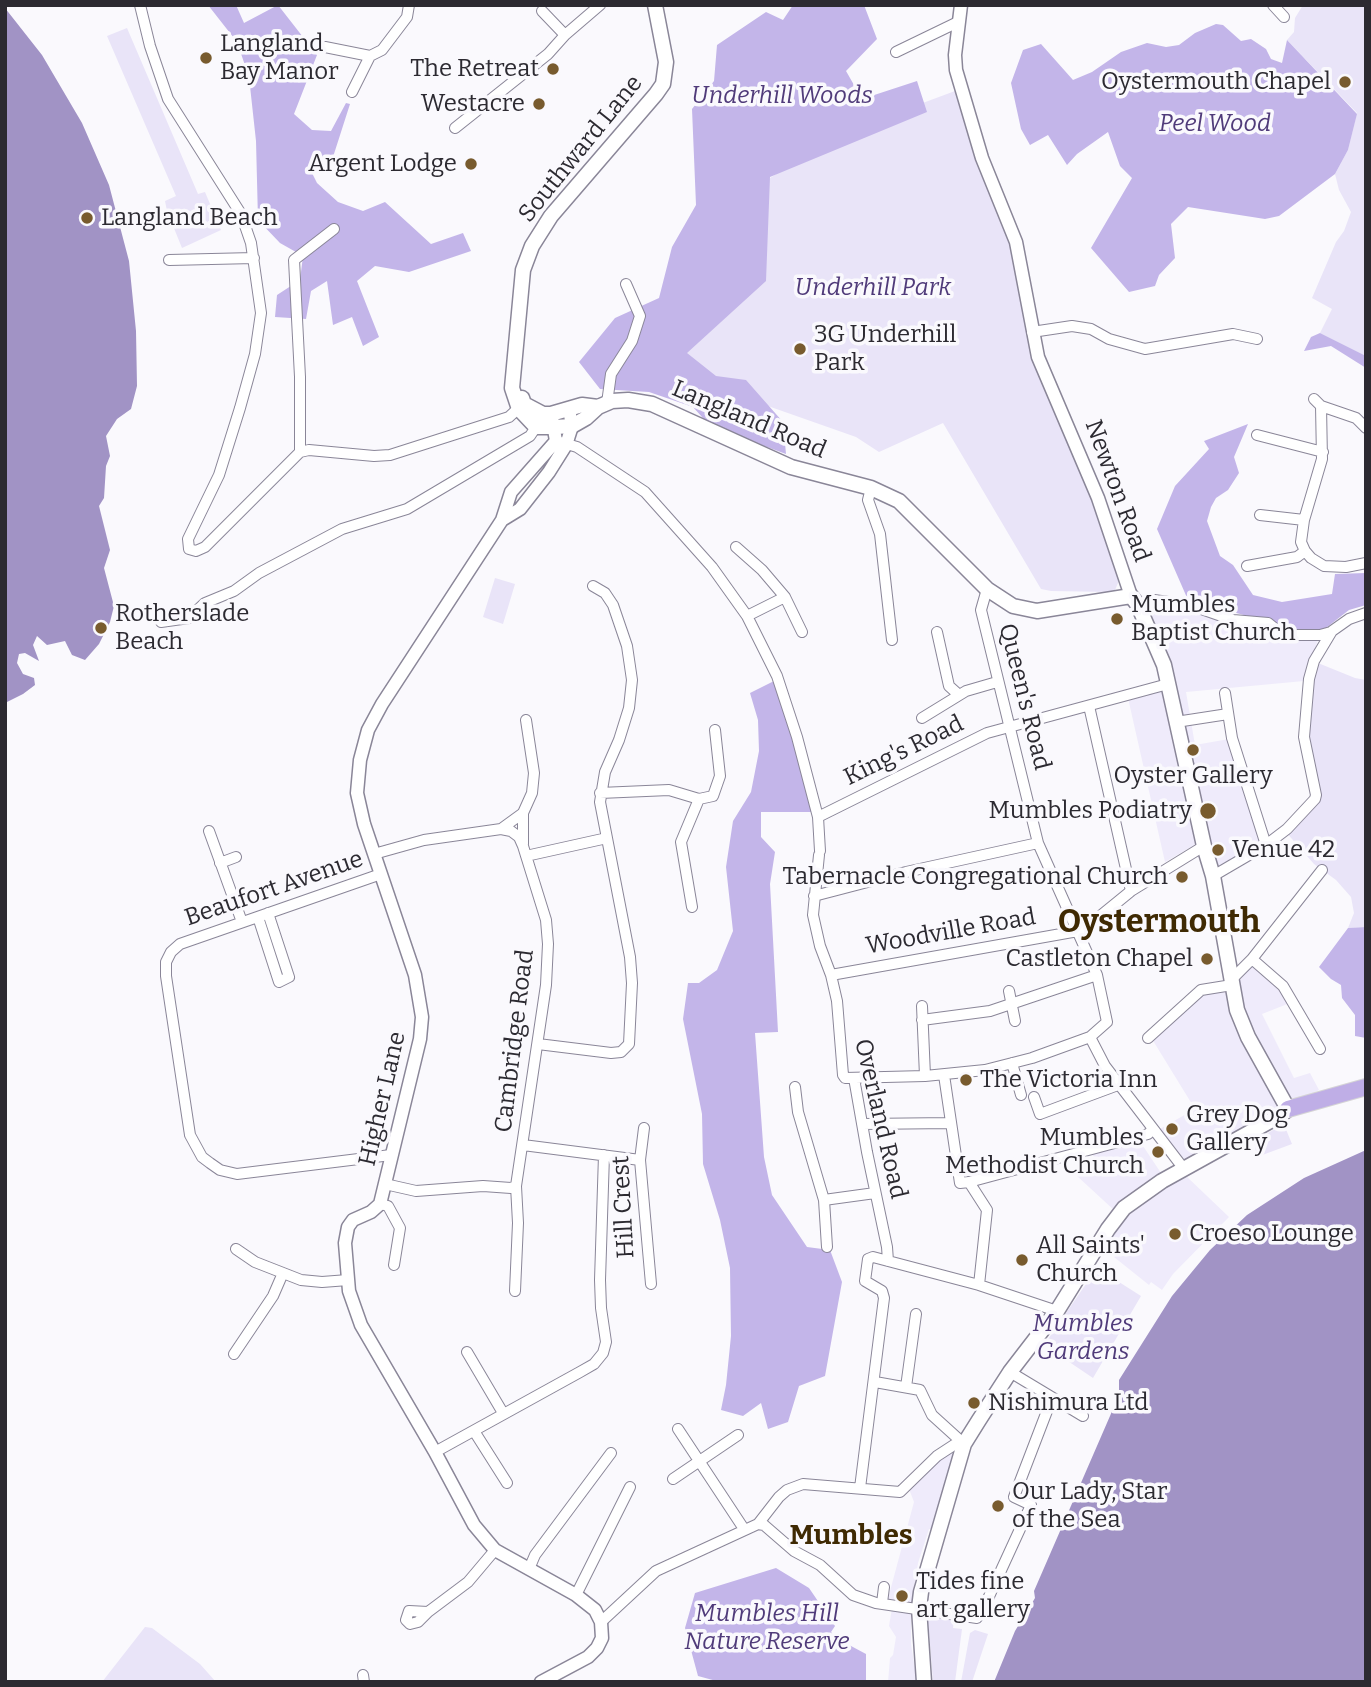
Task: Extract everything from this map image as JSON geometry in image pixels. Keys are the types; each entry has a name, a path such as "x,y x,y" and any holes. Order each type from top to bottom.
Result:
{"main road":[{"name":"Southward Lane","path":"525,408 515,363 523,270 532,246 551,216 663,84 666,62 655,5"},
{"name":"Langland Road","path":"557,432 569,409 582,405 603,405 628,400 652,404 791,467 871,488 899,501 987,589 1013,606 1037,611 1134,600"},
{"path":"572,426 603,405"},
{"name":"Langland Road","path":"525,408 557,432"},
{"path":"525,408 536,427"},
{"name":"Langland Road","path":"536,427 557,432 572,426"},
{"name":"Newton Road","path":"1134,600 1164,665 1213,876 1237,1010 1248,1037 1288,1109"},
{"path":"924,1682 919,1608 962,1442 1010,1372 1057,1311 1108,1229 1124,1208 1162,1181 1288,1109 1366,1087"}],"street":[{"path":"140,5 150,46 168,99 241,214 254,257 261,313 255,354 219,475 188,539 189,549 196,551 205,547 300,452 309,450 390,455 485,426 525,408"},
{"path":"352,92 370,56 382,50 407,17 409,5"},
{"path":"456,128 548,54 565,35 600,5"},
{"name":"Newton Road","path":"961,5 955,55 956,70 982,158 1017,242 1038,356 1098,498 1134,600"},
{"path":"1273,5 1284,18"},
{"path":"542,11 565,35"},
{"path":"896,52 958,22"},
{"path":"325,47 370,56"},
{"path":"300,452 300,377 294,260 334,229"},
{"path":"169,260 254,257"},
{"path":"603,405 611,374 632,341 640,316 626,284"},
{"path":"1032,332 1072,326 1091,329 1109,339 1144,349 1233,334 1257,339"},
{"path":"1366,428 1356,418 1318,403 1322,452 1301,542 1305,551 1317,563 1331,567 1366,563"},
{"path":"569,409 572,426"},
{"path":"161,622 189,618 205,603 234,591 259,573 342,529 407,509 530,436 536,427"},
{"name":"Higher Lane","path":"557,432 511,492 502,520 368,730 357,779 357,793 364,824 415,975 422,1017 420,1039 380,1204 353,1220 348,1227 345,1243 348,1280 361,1325 474,1525 495,1550 576,1595 595,1610 601,1622"},
{"name":"Overland Road","path":"557,432 646,492 712,567 747,616 777,676 818,817 820,853 813,915 837,1001 843,1075 845,1078 854,1078 888,1261"},
{"path":"1257,435 1322,452"},
{"path":"871,488 868,500 880,534 892,640"},
{"path":"1260,515 1304,520"},
{"path":"736,547 762,570 785,597 802,632"},
{"path":"1247,566 1297,557 1305,551"},
{"path":"538,1044 611,1053 621,1052 629,1044 632,983 630,957 600,793 605,772 625,721 632,680 627,646 613,605 605,593 593,586"},
{"name":"Queen's Road","path":"987,589 981,610 1038,843 1097,975 1107,1022 1090,1037"},
{"path":"747,616 785,597"},
{"path":"1134,600 1190,605 1233,620 1268,623 1283,635 1320,635 1366,613"},
{"path":"1213,876 1266,845 1287,829 1316,795 1304,737 1306,695 1314,661 1332,631"},
{"path":"937,632 949,686 959,695"},
{"path":"922,718 966,691 997,682"},
{"name":"King's Road","path":"818,817 977,738 1168,684"},
{"path":"1225,693 1239,765 1266,845"},
{"path":"1088,706 1131,891"},
{"path":"1177,722 1228,714"},
{"name":"Cambridge Road","path":"515,1292 518,1223 516,1186 546,985 548,944 546,920 525,851 523,813 532,793 534,773 526,720"},
{"path":"600,793 669,790 699,799 713,796 720,776 722,741 715,730"},
{"path":"692,907 681,842 699,799"},
{"path":"501,829 523,813"},
{"path":"374,854 424,840 501,829 511,831 519,837 525,851 607,838"},
{"path":"209,831 242,922"},
{"path":"814,895 1038,843"},
{"path":"1078,931 1131,891 1204,846"},
{"path":"220,863 236,857"},
{"path":"1148,1038 1201,990 1232,982 1322,870"},
{"name":"Beaufort Avenue","path":"381,874 180,944 171,952 166,962 166,976 190,1135 209,1163 220,1170 237,1174 391,1155"},
{"path":"258,916 279,982 289,977 268,913"},
{"name":"Woodville Road","path":"831,975 1078,931"},
{"path":"1228,957 1250,960 1283,986 1320,1049"},
{"path":"922,1020 968,1015 1012,1005 1097,975"},
{"path":"1009,991 1015,1021"},
{"path":"922,1006 925,1076"},
{"path":"854,1078 944,1075 1012,1063 1090,1037 1118,1085 1184,1169"},
{"path":"1012,1063 1021,1095"},
{"path":"944,1075 960,1182 970,1182 1148,1134 1153,1129"},
{"path":"1034,1097 1040,1114 1118,1085"},
{"path":"795,1087 798,1112 824,1200 827,1247"},
{"path":"862,1124 951,1123"},
{"name":"Hill Crest","path":"644,1128 640,1160 651,1284"},
{"path":"523,1145 640,1160"},
{"path":"435,1452 594,1364 603,1353 606,1342 601,1308 600,1269 604,1155"},
{"path":"970,1182 987,1210 979,1285"},
{"path":"385,1185 416,1191 516,1186"},
{"path":"824,1200 875,1193"},
{"path":"380,1204 388,1206 400,1228 394,1265"},
{"path":"236,1250 255,1262 301,1280 348,1280"},
{"path":"860,1488 884,1298 882,1291 865,1281 868,1259 873,1257 979,1285 1057,1311"},
{"path":"234,1354 273,1296 284,1273"},
{"path":"906,1387 916,1314"},
{"path":"467,1352 503,1413"},
{"path":"1010,1372 1083,1416"},
{"path":"758,1524 779,1497 796,1486 810,1484 900,1492 937,1456 962,1442 932,1415 920,1390 875,1382"},
{"path":"541,1682 561,1677 588,1657 602,1638 601,1622 665,1566 758,1524 764,1525 794,1551 820,1565 845,1590 861,1598 977,1618 1031,1505 1014,1497 1052,1398"},
{"path":"678,1429 744,1529"},
{"path":"474,1431 507,1483"},
{"path":"673,1479 738,1435"},
{"path":"529,1569 535,1555 593,1468 611,1453"},
{"path":"576,1595 630,1487"},
{"path":"428,1612 468,1582 495,1550"},
{"path":"882,1603 884,1587"}],"shaded area":[{"path":"5,8 42,55 82,123 109,185 129,261 136,331 137,386 131,409 117,419 106,436 110,456 106,466 104,498 99,506 110,550 104,568 114,606 110,622 99,644 85,660 72,655 65,641 47,645 37,636 33,645 39,661 25,653 19,654 17,663 23,674 34,678 35,685 5,703"},
{"path":"1155,604 1204,611 1318,640 1304,681 1186,692 1195,745 1229,739 1262,842 1208,871 1196,844 1165,862 1128,698 1164,689 1167,655 1152,616 1151,610"},
{"path":"1256,959 1295,1001 1262,1014 1294,1078 1310,1073 1319,1090 1182,1165 1160,1129 1195,1109 1152,1039 1203,992 1237,986 1246,969"},
{"path":"1139,1140 1163,1176 1115,1211 1077,1176 1095,1158 1090,1152"},
{"path":"1366,1150 1366,1682 994,1682 1015,1631 1035,1598 1034,1591 1119,1394 1119,1380 1172,1296 1210,1250 1247,1215 1304,1178"},
{"path":"1184,1174 1229,1217 1173,1274 1162,1290 1151,1282 1149,1285 1114,1257 1119,1250 1108,1241 1129,1215"},
{"path":"950,1449 955,1452 933,1529 929,1529 918,1563 911,1608 911,1644 917,1682 888,1682 890,1658 896,1637 889,1626 892,1608 886,1606 914,1502 909,1489"}],"green space":[{"path":"208,5 236,5 244,23 278,5 317,55 294,114 312,130 331,131 346,103 350,104 333,157 308,165 317,183 338,202 363,211 385,202 431,244 463,233 471,251 409,272 375,266 357,281 379,337 363,346 352,317 333,325 327,281 311,291 306,319 275,317 277,295 300,280 303,256 280,243 258,220 256,141 249,77 237,42"},
{"name":"Underhill Woods","path":"793,5 864,5 877,39 846,71 862,99 917,81 927,112 770,177 766,281 687,353 716,376 746,380 783,422 786,454 710,426 693,407 649,392 600,389 579,362 615,318 659,298 672,247 696,205 692,109 714,81 717,45 766,12 783,20"},
{"path":"1303,5 1366,5 1366,356 1320,333 1332,309 1312,298 1351,212 1339,190 1335,174 1348,150 1357,113 1287,40 1294,32 1295,18"},
{"name":"Peel Wood","path":"1216,24 1223,25 1241,41 1251,39 1266,49 1271,59 1282,63 1287,40 1357,114 1348,150 1335,174 1279,216 1265,219 1188,207 1171,224 1175,258 1159,275 1155,286 1129,292 1091,248 1132,178 1120,166 1108,132 1077,154 1067,165 1048,135 1030,145 1021,129 1011,83 1023,50 1041,44 1073,80 1092,72 1121,52 1147,43 1166,47 1179,45 1195,33"},
{"path":"127,28 198,194 205,192 221,230 182,248 165,201 176,196 107,36"},
{"name":"Underhill Park","path":"955,91 970,136 1007,226 1030,333 1072,440 1118,572 1118,583 1115,590 1110,592 1041,589 943,423 879,452 856,437 731,393 666,342 770,178 834,136"},
{"path":"1320,333 1366,356 1366,368 1331,346 1304,351 1311,337"},
{"path":"1248,424 1234,457 1239,473 1228,490 1216,498 1207,521 1220,556 1233,565 1253,595 1282,602 1332,594 1335,574 1366,573 1366,605 1349,610 1322,631 1292,631 1269,620 1188,600 1157,529 1175,486 1209,449 1204,441"},
{"path":"495,578 515,584 503,624 483,617"},
{"path":"1318,663 1366,680 1366,927 1348,928 1354,913 1351,897 1336,880 1314,864 1285,831 1314,799 1308,695"},
{"path":"776,680 813,812 761,812 761,837 775,852 770,884 778,1032 755,1033 764,1157 772,1195 807,1247 830,1250 842,1282 825,1376 799,1386 788,1422 768,1429 761,1403 743,1416 721,1410 731,1336 730,1268 720,1220 703,1164 702,1114 683,1019 688,983 699,983 717,970 733,931 726,867 733,821 751,792 759,751 758,720 750,693"},
{"path":"1366,927 1366,1038 1355,1036 1355,1015 1342,998 1341,985 1319,967 1348,928"},
{"path":"1285,1127 1292,1144 1257,1157 1254,1141 1275,1129"},
{"name":"Mumbles Gardens","path":"1097,1268 1141,1296 1093,1378 1044,1345"},
{"name":"Mumbles Hill Nature Reserve","path":"776,1568 809,1588 835,1626 831,1632 836,1638 866,1654 866,1682 720,1682 698,1676 685,1628 695,1593"},
{"path":"928,1618 954,1620 953,1628 962,1629 955,1682 933,1682"},
{"path":"145,1627 152,1628 200,1664 216,1682 102,1682"},
{"path":"975,1630 988,1634 972,1682 961,1682 970,1633"}],"place":[{"name":"Langland Bay Manor","path":"206,58"},
{"name":"The Retreat","path":"553,69"},
{"name":"Oystermouth Chapel","path":"1345,82"},
{"name":"Westacre","path":"539,104"},
{"name":"Argent Lodge","path":"471,164"},
{"name":"Langland Beach","path":"87,218"},
{"name":"3G Underhill Park","path":"800,349"},
{"name":"Mumbles Baptist Church","path":"1117,619"},
{"name":"Rotherslade Beach","path":"101,628"},
{"name":"Oyster Gallery","path":"1193,750"},
{"name":"Mumbles Podiatry","path":"1208,811"},
{"name":"Venue 42","path":"1218,850"},
{"name":"Tabernacle Congregational Church","path":"1182,877"},
{"name":"Castleton Chapel","path":"1207,959"},
{"name":"The Victoria Inn","path":"966,1080"},
{"name":"Grey Dog Gallery","path":"1172,1129"},
{"name":"Mumbles Methodist Church","path":"1158,1152"},
{"name":"Croeso Lounge","path":"1175,1234"},
{"name":"All Saints' Church","path":"1022,1260"},
{"name":"Nishimura Ltd","path":"974,1403"},
{"name":"Our Lady, Star of the Sea","path":"998,1506"},
{"name":"Tides fine art gallery","path":"902,1596"}],"district":[{"name":"Oystermouth","path":"1159,923"},
{"name":"Mumbles","path":"851,1536"}]}
